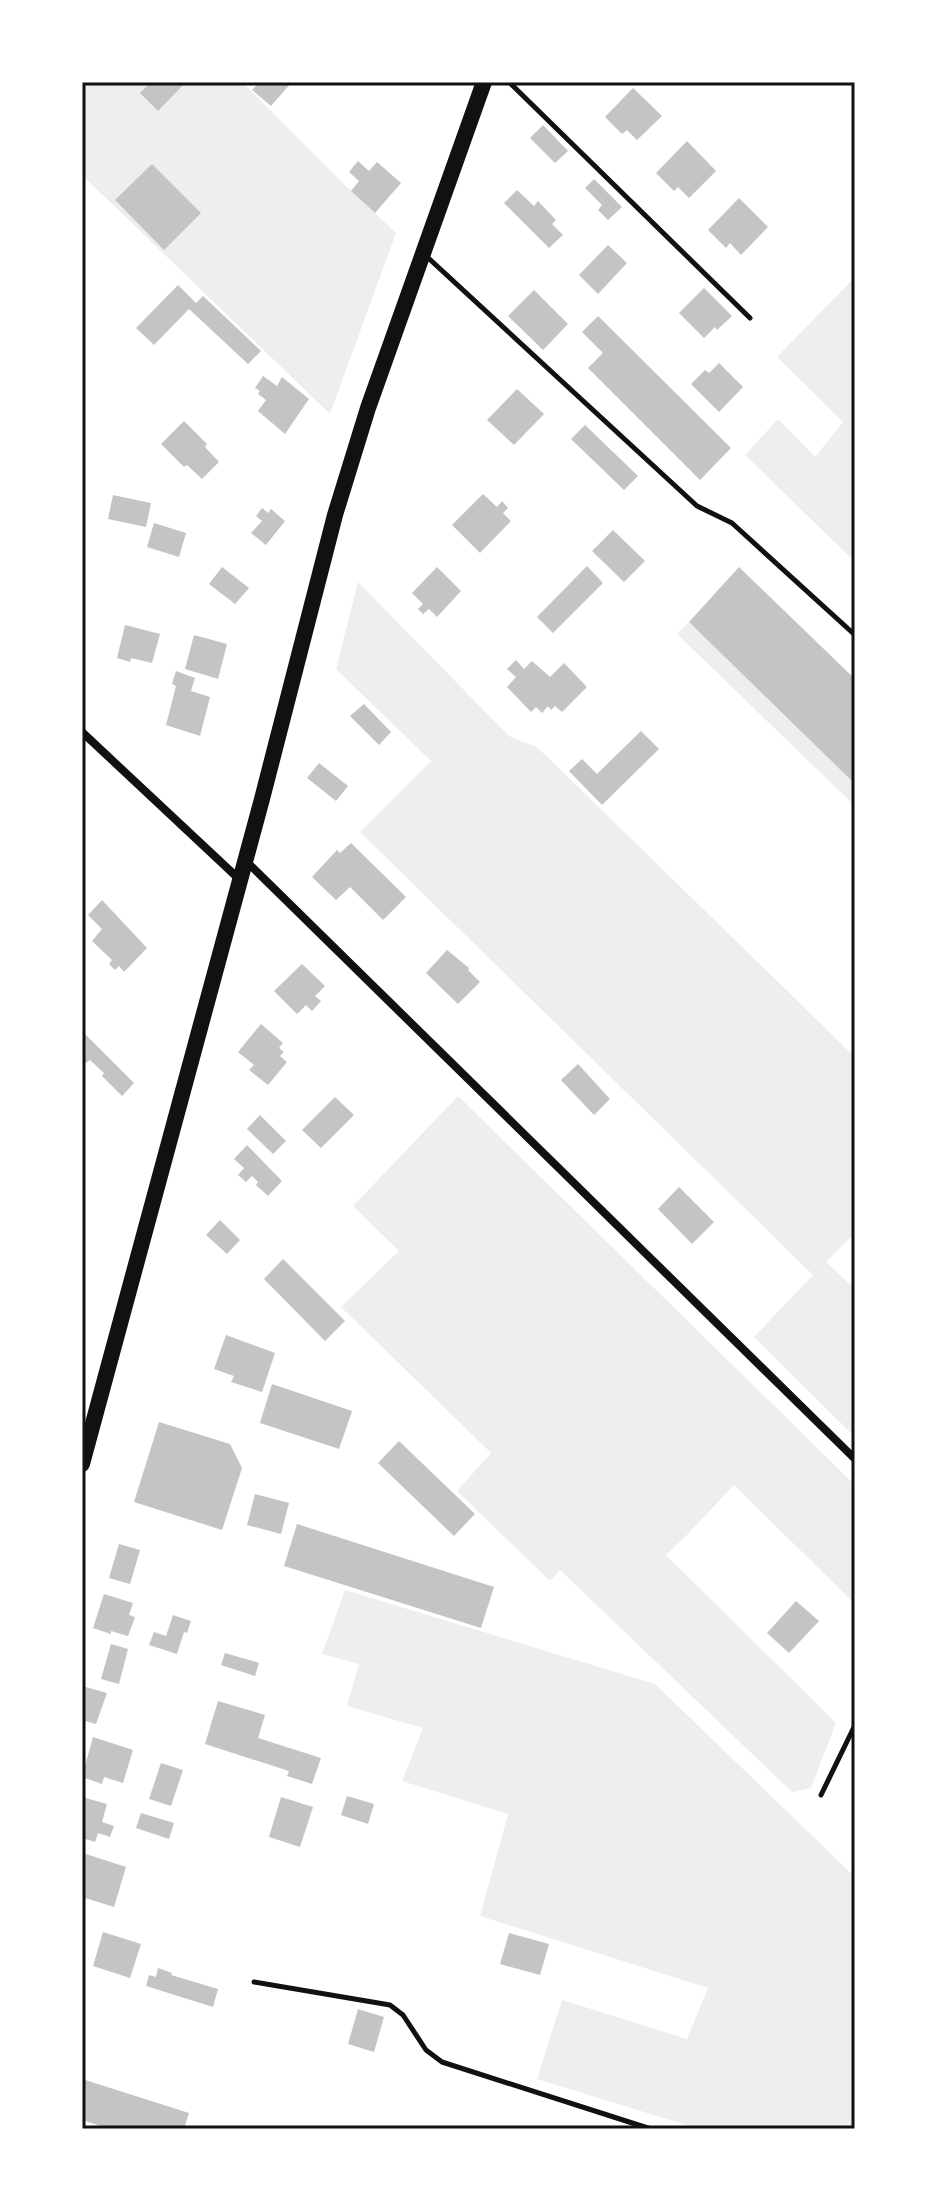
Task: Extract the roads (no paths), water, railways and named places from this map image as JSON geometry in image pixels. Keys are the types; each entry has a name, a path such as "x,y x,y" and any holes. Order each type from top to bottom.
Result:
{"main road":[{"path":"82,1464 335,515 368,408 484,82"}],"street":[{"path":"82,732 240,880"},
{"path":"245,860 855,1459"}],"lane":[{"path":"509,82 750,318"},
{"path":"422,252 697,506 732,523 855,635"},
{"path":"821,1795 855,1725"},
{"path":"254,1982 390,2005 403,2015 426,2050 442,2062 651,2129"}]}
